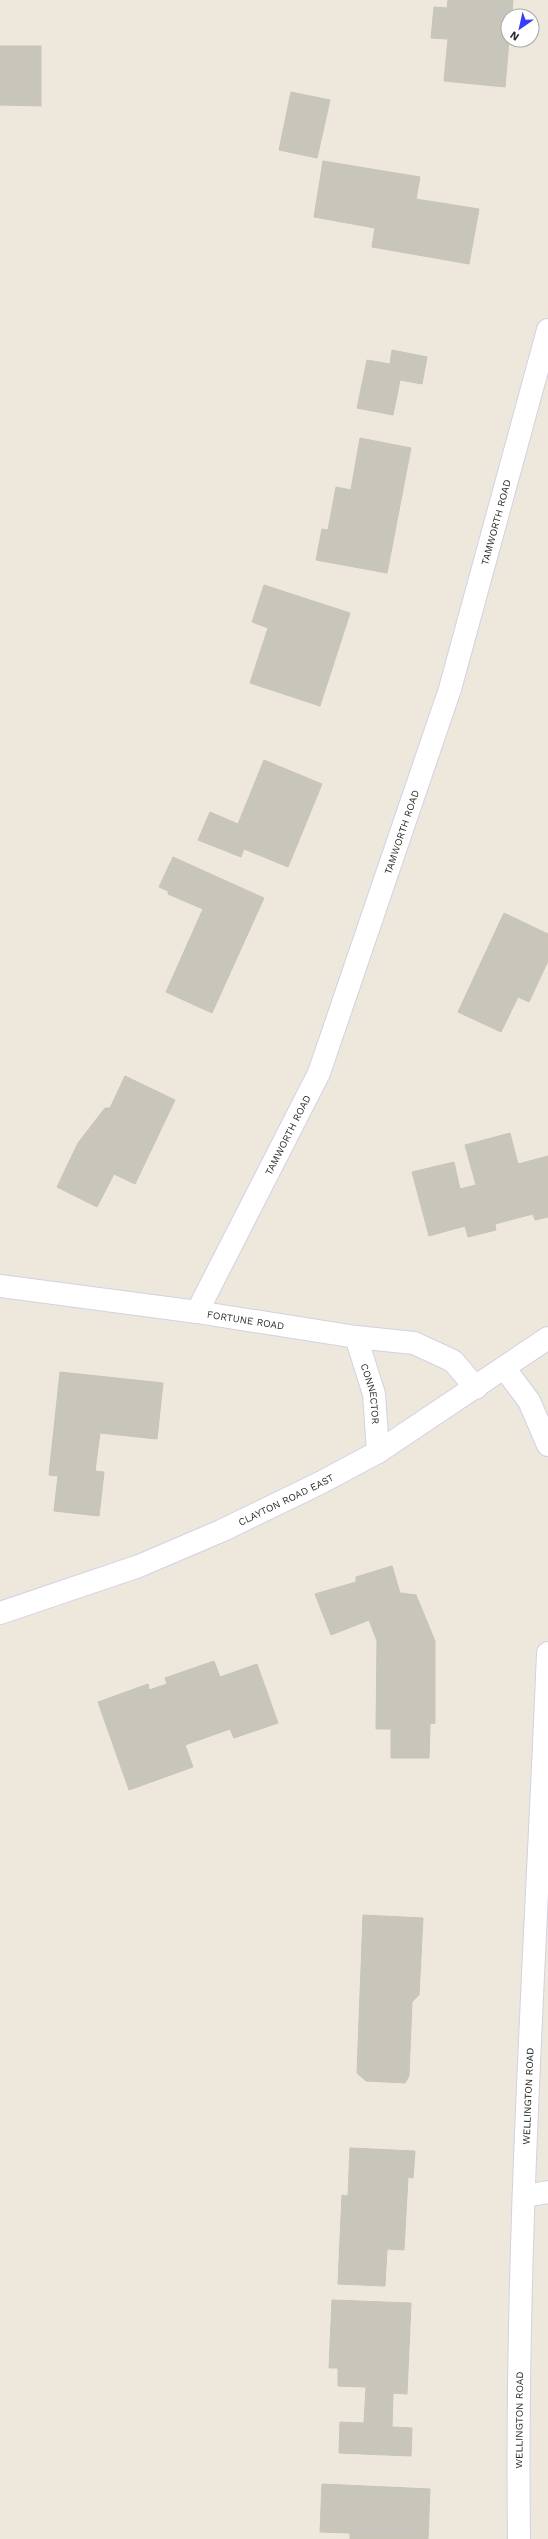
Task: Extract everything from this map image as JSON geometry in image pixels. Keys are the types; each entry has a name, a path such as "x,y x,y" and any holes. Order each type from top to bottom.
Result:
{"street":[{"name":"TAMWORTH ROAD","path":"197,1312 319,1073 450,689 548,330"},
{"name":"FORTUNE ROAD","path":"0,1286 197,1312 356,1337 414,1343 453,1361 476,1388"},
{"name":"CONNECTOR","path":"356,1337 374,1394 378,1452"},
{"name":"CLAYTON ROAD EAST","path":"0,1613 139,1566 221,1531 378,1452 505,1369 548,1338"},
{"path":"505,1369 528,1401 548,1444"},
{"name":"WELLINGTON ROAD","path":"519,2539 518,2434 525,2196 548,1653"},
{"path":"525,2196 548,2192"}],"building":[{"path":"448,0 513,0 512,8 500,8 500,48 508,48 505,87 444,81 448,39 431,38 434,7 447,8"},
{"path":"0,46 41,46 41,106 0,105"},
{"path":"291,92 330,100 317,158 279,150"},
{"path":"323,161 420,177 416,199 479,209 469,264 372,247 375,228 314,217"},
{"path":"392,350 427,357 422,384 400,380 393,415 357,408 367,360 390,364"},
{"path":"360,438 411,448 387,573 316,560 322,529 328,530 336,487 351,490"},
{"path":"264,585 350,613 320,706 250,683 268,628 252,622"},
{"path":"264,760 322,784 288,867 244,849 241,857 198,840 210,812 238,824"},
{"path":"173,857 264,898 212,1013 166,992 203,909 168,894 168,891 159,887"},
{"path":"504,913 548,934 548,961 529,1002 518,997 501,1032 458,1012"},
{"path":"125,1076 175,1100 135,1184 114,1174 97,1207 57,1187 78,1143 105,1108 110,1108"},
{"path":"510,1133 518,1164 548,1156 548,1217 535,1220 533,1214 495,1224 496,1230 468,1237 465,1226 429,1236 412,1172 454,1162 460,1189 476,1185 465,1145"},
{"path":"60,1372 163,1383 157,1439 100,1433 95,1471 104,1472 99,1516 54,1511 58,1476 49,1475"},
{"path":"392,1566 400,1593 416,1595 435,1641 435,1723 430,1724 429,1758 391,1758 391,1729 376,1729 377,1641 369,1620 331,1635 315,1594 356,1582 356,1577"},
{"path":"214,1661 220,1677 257,1664 278,1723 234,1738 230,1729 185,1745 193,1767 129,1790 98,1702 148,1684 149,1690 167,1684 165,1678"},
{"path":"363,1915 423,1918 419,1995 412,2002 409,2076 405,2083 366,2081 357,2073"},
{"path":"350,2148 415,2151 413,2178 408,2177 404,2250 387,2249 385,2286 338,2284 342,2195 348,2196"},
{"path":"332,2300 411,2303 407,2394 393,2393 392,2427 412,2428 411,2456 339,2453 340,2422 364,2423 366,2387 338,2386 338,2368 329,2368"},
{"path":"322,2484 430,2489 428,2539 350,2539 350,2533 320,2532"}]}
